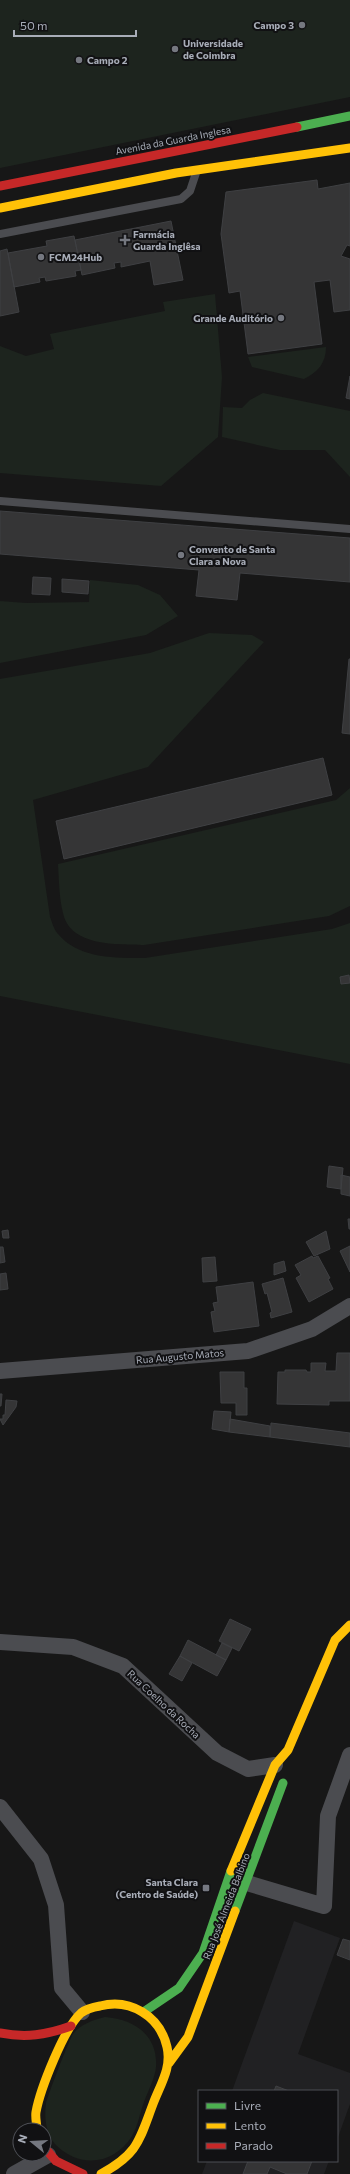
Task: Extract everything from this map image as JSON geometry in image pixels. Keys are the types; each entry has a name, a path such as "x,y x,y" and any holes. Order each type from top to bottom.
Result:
{"street":[{"name":"Avenida da Guarda Inglesa","path":"0,186 350,116"},
{"path":"0,208 198,170 350,148"},
{"name":"Rua Augusto Matos","path":"0,1371 248,1351 312,1329 350,1306"},
{"name":"Rua José Almeida Balbino","path":"168,2063 188,2037 246,1883 288,1750 335,1640 350,1626"},
{"name":"Rua Coelho da Rocha","path":"0,1642 73,1647 123,1666 217,1753 248,1769 283,1766"},
{"path":"225,1885 246,1883 324,1906 328,1816 350,1754"},
{"name":"Rua José Almeida Balbino","path":"145,2012 179,1988 203,1953 225,1885 283,1766"},
{"path":"0,1807 41,1859 56,1905 62,1988 82,2012"},
{"path":"37,2122 37,2110 55,2061 71,2026 82,2012 104,2003 121,2003 145,2012 157,2023 167,2044 168,2063 137,2147 122,2164 101,2174"},
{"path":"0,2033 22,2038 45,2035 71,2026"},
{"path":"22,2038 33,2046"},
{"path":"44,2054 55,2061"},
{"path":"52,2157 60,2165 83,2174"},
{"path":"14,2174 31,2162"}],"lane":[{"path":"0,234 181,199 190,191 198,170"},
{"path":"0,501 350,529"}],"shaded area":[{"name":"Universidade de Coimbra","path":"0,0 350,0 350,97 0,168"},
{"path":"215,294 222,377 218,437 161,486 0,473 0,346 26,356 54,349 50,334 165,311 163,302"},
{"path":"326,347 323,362 317,370 304,379 252,367 248,357"},
{"path":"263,393 350,411 350,477 325,450 280,450 222,437 223,407 242,408 250,400"},
{"path":"90,580 138,585 160,595 178,616 146,635 0,663 0,601 26,603 89,602"},
{"path":"209,633 252,635 264,642 148,767 33,800 50,917 57,932 67,942 76,948 87,953 122,958 145,958 332,929 350,923 350,1064 0,996 0,679 150,653"},
{"path":"350,788 350,906 329,916 144,945 109,943 85,938 75,932 67,924 63,913 59,888 58,864 336,800"},
{"path":"294,1921 340,1938 298,2054 350,2073 350,2104 338,2137 338,2090 232,2090"},
{"path":"105,2017 116,2018 134,2025 142,2031 153,2046 156,2056 156,2067 136,2128 125,2146 106,2158 85,2160 64,2152 55,2144 52,2140 52,2122 46,2122 45,2114 50,2091 73,2034 88,2023"},
{"path":"207,2162 329,2162 324,2174 202,2174"}],"building":[{"path":"317,180 318,189 350,183 350,246 347,245 341,256 350,259 350,310 334,312 330,280 314,282 322,344 248,354 240,291 229,293 221,234 226,192"},
{"path":"171,221 183,280 154,285 150,261 121,267 121,262 114,263 115,268 82,275 75,240"},
{"path":"74,236 81,270 75,271 76,276 46,281 45,277 39,278 40,282 14,287 8,253 47,246 46,241"},
{"path":"7,249 19,312 0,316 0,251"},
{"path":"350,376 350,399 346,398"},
{"name":"Convento de Santa Clara a Nova","path":"0,511 350,538 350,582 240,573 237,600 196,596 199,570 0,554"},
{"path":"33,577 51,578 50,595 32,594"},
{"path":"62,579 89,581 88,594 62,592"},
{"path":"350,659 350,734 342,733"},
{"path":"323,758 332,795 64,859 56,821"},
{"path":"349,975 350,983 341,984 340,977"},
{"path":"329,1166 343,1168 341,1189 327,1187"},
{"path":"341,1175 350,1177 350,1196 341,1194"},
{"path":"348,1219 350,1219 350,1229 349,1229"},
{"path":"8,1230 9,1238 3,1238 2,1231"},
{"path":"326,1231 330,1249 314,1256 306,1242"},
{"path":"350,1246 350,1272 340,1251"},
{"path":"0,1247 3,1247 5,1262 0,1263"},
{"path":"312,1256 313,1258 318,1256 330,1278 328,1279 333,1289 309,1302 296,1278 301,1275 295,1265"},
{"path":"215,1257 217,1281 203,1282 202,1258"},
{"path":"284,1261 286,1271 274,1275 274,1264"},
{"path":"6,1273 8,1289 0,1290 0,1274"},
{"path":"283,1278 292,1312 271,1318 270,1313 272,1312 267,1293 265,1294 262,1284"},
{"path":"253,1282 259,1326 214,1332 211,1312 215,1311 213,1303 218,1302 216,1287"},
{"path":"337,1353 350,1353 350,1401 329,1401 329,1405 277,1404 278,1372 285,1372 285,1370 306,1370 307,1372 311,1372 311,1363 326,1363 325,1371 336,1371"},
{"path":"220,1372 244,1372 244,1388 247,1388 247,1415 236,1415 236,1403 221,1403"},
{"path":"0,1394 2,1394 1,1406 0,1406"},
{"path":"6,1400 17,1401 16,1407 3,1425 0,1419 3,1419 3,1415 5,1415"},
{"path":"214,1411 231,1412 229,1432 212,1429"},
{"path":"230,1419 270,1426 270,1437 229,1432"},
{"path":"271,1423 350,1433 350,1447 270,1437"},
{"path":"230,1619 251,1629 239,1651 219,1641"},
{"path":"188,1640 226,1660 217,1676 180,1656"},
{"path":"222,1643 232,1648 226,1660 216,1655"},
{"path":"180,1656 192,1663 182,1681 169,1674"},
{"path":"343,1939 350,1941 350,1960 337,1955"},
{"path":"276,2086 286,2090 274,2090"},
{"path":"248,2162 312,2162 307,2174 287,2174 270,2167 267,2174 243,2174"}],"traffic: fast":[{"path":"297,127 350,116"},
{"path":"235,1911 283,1783"},
{"path":"145,2011 179,1988 203,1953 231,1871"}],"traffic: slow":[{"path":"0,208 176,173 350,148"},
{"path":"231,1871 275,1765 288,1750 335,1640 350,1625"},
{"path":"169,2063 188,2037 235,1911"},
{"path":"36,2122 36,2112 42,2089 60,2045 74,2021 81,2013 85,2010 111,2004 133,2007 151,2018 158,2026 167,2047 167,2069 136,2145 123,2160 101,2174"}],"traffic: jam":[{"path":"0,186 297,127"},
{"path":"0,2033 9,2035 36,2035 53,2032 71,2026"},
{"path":"52,2156 56,2161 83,2174"}],"place":[{"name":"Campo 3","path":"302,25"},
{"name":"Universidade de Coimbra","path":"175,49"},
{"name":"Campo 2","path":"79,60"},
{"name":"Farmácia Guarda Inglêsa","path":"125,240"},
{"name":"FCM24Hub","path":"41,257"},
{"name":"Grande Auditório","path":"281,318"},
{"name":"Convento de Santa Clara a Nova","path":"181,555"},
{"name":"Santa Clara (Centro de Saúde)","path":"206,1888"}]}
